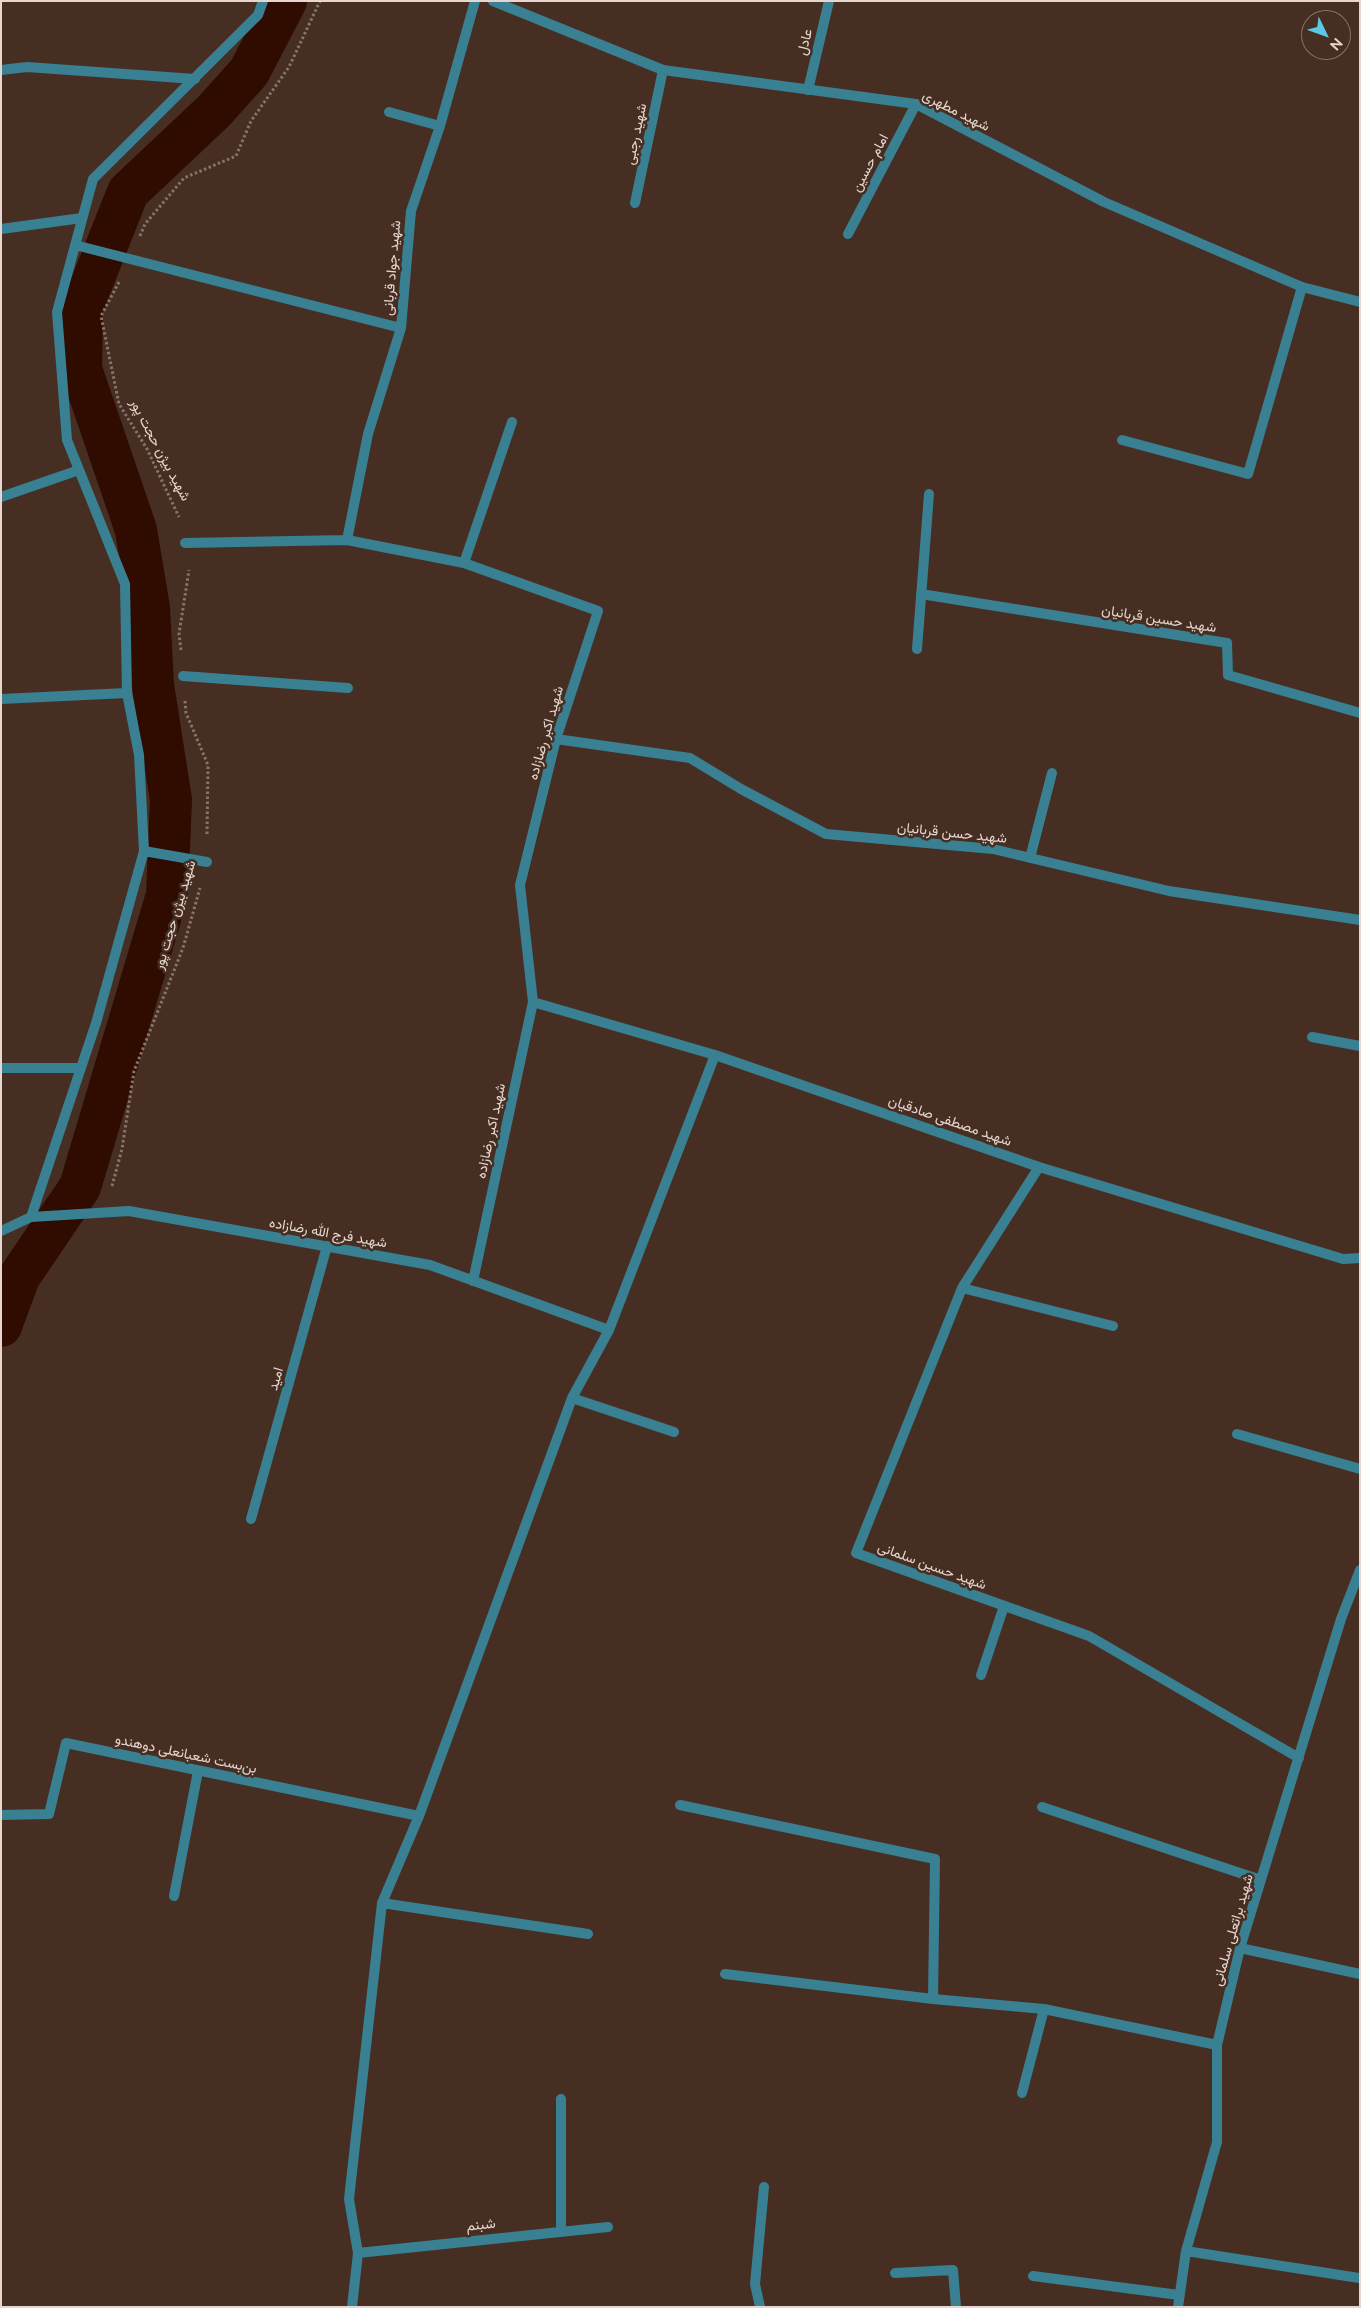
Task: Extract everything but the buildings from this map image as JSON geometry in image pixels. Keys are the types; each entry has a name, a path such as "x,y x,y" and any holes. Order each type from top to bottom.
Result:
{"street":[{"path":"1,1231 31,1216 96,1023 144,850 139,755 127,693 125,584 67,440 57,312 93,179 258,14 263,1"},
{"name":"شهید جواد قربانی","path":"347,540 368,434 401,328 411,211 440,126 442,111 475,1"},
{"name":"شهید مطهری","path":"492,1 663,70 916,104 1104,202 1302,287 1360,302"},
{"name":"عادل","path":"808,90 829,1"},
{"path":"1,70 27,66 195,79"},
{"name":"شهید رجبی","path":"635,203 663,70"},
{"name":"امام حسین","path":"848,234 916,104"},
{"path":"389,112 440,126"},
{"path":"1,229 82,218"},
{"path":"75,244 401,328"},
{"path":"1122,440 1248,474 1302,287"},
{"path":"464,562 512,422"},
{"path":"1,497 79,470"},
{"path":"917,649 928,494"},
{"name":"شهید اکبر رضازاده","path":"185,543 347,540 464,562 598,611 556,739 520,885 533,1002 473,1281"},
{"name":"شهید حسین قربانیان","path":"921,594 1227,644 1228,676 1360,713"},
{"path":"183,676 348,688"},
{"path":"1,699 127,693"},
{"name":"شهید حسن قربانیان","path":"556,739 690,758 741,789 826,834 993,849 1169,891 1360,920"},
{"path":"1030,858 1052,773"},
{"path":"144,850 207,862"},
{"name":"شهید مصطفی صادقیان","path":"533,1002 715,1055 1038,1167 1343,1259 1360,1258"},
{"path":"1312,1037 1360,1046"},
{"path":"352,2307 358,2253 349,2199 382,1903 419,1816 572,1398 609,1330 715,1055"},
{"path":"1,1068 81,1068"},
{"name":"شهید حسین سلمانی","path":"1038,1167 962,1288 856,1553 1089,1636 1298,1758"},
{"name":"شهید فرج الله رضازاده","path":"31,1216 129,1211 430,1265 609,1330"},
{"name":"امید","path":"250,1519 327,1246"},
{"path":"962,1288 1113,1326"},
{"path":"572,1398 674,1432"},
{"path":"1236,1434 1360,1469"},
{"name":"شهید براتعلی سلمانی","path":"1178,2307 1186,2251 1217,2142 1217,2045 1240,1948 1342,1619 1360,1570"},
{"path":"981,1675 1004,1606"},
{"name":"بن‌بست شعبانعلی دوهندو","path":"1,1815 49,1814 66,1743 419,1816"},
{"path":"174,1896 198,1771"},
{"path":"680,1805 935,1859 933,1999"},
{"path":"1042,1807 1261,1880"},
{"path":"382,1903 588,1934"},
{"path":"1240,1948 1360,1974"},
{"path":"724,1974 933,1999 1044,2009 1217,2045"},
{"path":"1022,2093 1044,2009"},
{"path":"560,2231 561,2099"},
{"path":"760,2307 756,2284 764,2187"},
{"name":"شبنم","path":"358,2253 608,2227"},
{"path":"1186,2251 1359,2278"},
{"path":"896,2273 953,2270 956,2307"},
{"path":"1033,2276 1179,2295"}],"path":[{"name":"شهید بیژن حجت پور","path":"105,1212 122,1148 134,1071 183,948 207,862 208,765 186,713 179,634 190,568 180,518 147,449 119,404 101,316 132,258 144,224 184,178 236,156 251,121 290,67 320,1"}],"waterway":[{"path":"1,1326 19,1277 80,1187 167,895 171,800 153,685 149,608 136,530 81,369 82,308 128,192 214,111 249,72 286,1"}]}
